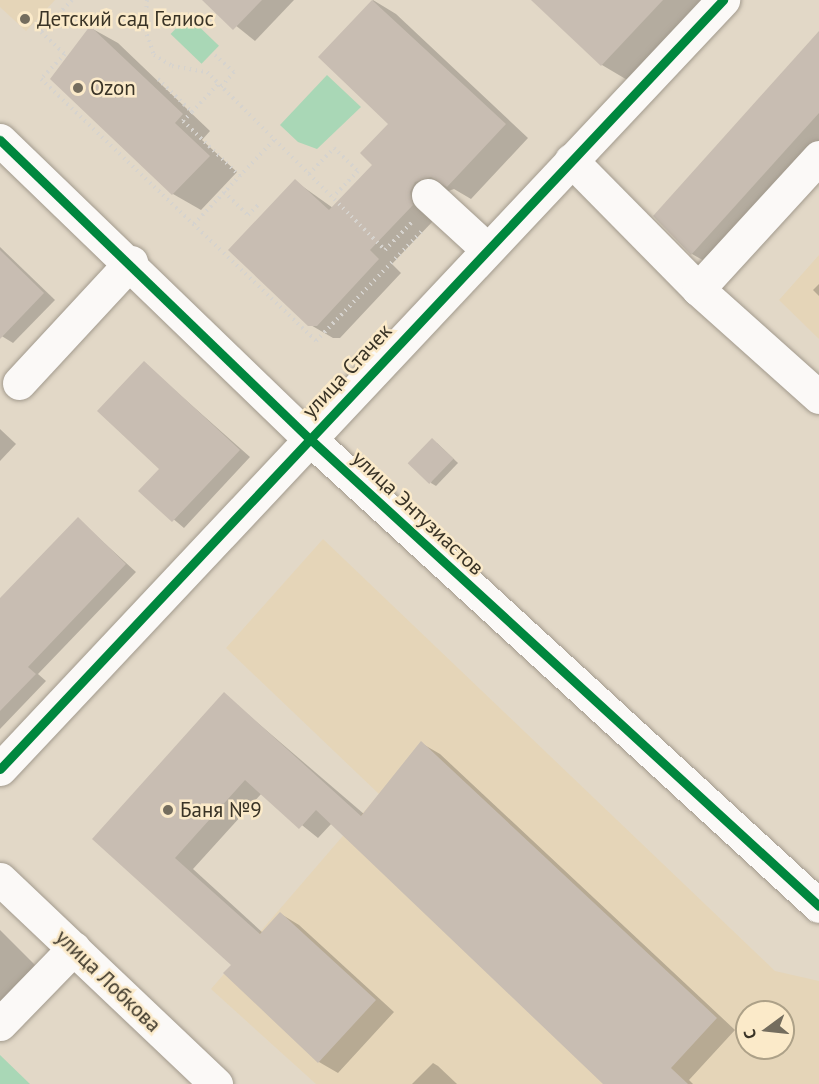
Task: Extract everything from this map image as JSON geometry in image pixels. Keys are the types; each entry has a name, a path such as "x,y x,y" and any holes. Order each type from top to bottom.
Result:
{"street":[{"name":"улица Стачек","path":"0,769 723,0"},
{"name":"улица Энтузиастов","path":"0,140 131,262 309,438 819,906"},
{"path":"698,289 819,157"},
{"path":"571,160 698,289 819,397"},
{"path":"435,201 487,249"},
{"path":"19,383 131,262"},
{"name":"улица Лобкова","path":"0,879 216,1084"},
{"path":"0,1024 74,948"}],"path":[{"path":"72,0 41,32 65,54 41,79 316,341 435,201"},
{"path":"147,0 145,29 154,55 172,66 198,68 220,86 385,250 435,201"},
{"path":"215,55 234,72 183,121 240,176"},
{"path":"158,79 192,112"},
{"path":"194,224 274,140"},
{"path":"309,174 333,148 358,171 333,198"},
{"path":"224,192 248,215 258,205"}],"shaded area":[{"name":"Детский сад Гелиос","path":"0,0 55,0 26,31 0,7"},
{"path":"819,255 819,339 779,300"},
{"path":"323,539 775,971 819,981 819,1084 316,1084 211,989 379,794 226,648"}],"green space":[{"path":"188,16 219,46 202,64 171,34"},
{"path":"327,75 361,107 317,149 298,142 280,125"},
{"path":"0,1055 30,1084 0,1084"}],"building":[{"path":"202,0 262,0 233,30"},
{"path":"372,0 506,124 447,187 431,177 415,182 410,192 413,205 370,250 379,259 317,326 308,326 228,250 295,179 329,210 372,165 360,153 388,124 318,57"},
{"path":"531,0 663,0 601,66"},
{"path":"90,26 183,114 175,123 210,156 172,195 50,79"},
{"path":"819,31 819,113 691,255 653,216"},
{"path":"0,250 44,293 0,339"},
{"path":"144,361 240,450 172,522 138,491 159,469 97,411"},
{"path":"432,438 454,459 429,484 408,463"},
{"path":"78,517 126,564 28,667 36,674 0,711 0,598"},
{"path":"224,692 361,816 421,741 717,1018 671,1068 688,1084 603,1084 316,810 299,829 245,780 175,858 260,934 280,912 376,1000 318,1063 223,973 231,965 92,839"}],"cycle path":[{"path":"0,769 723,0"},
{"path":"0,140 309,438 819,906"}],"place":[{"name":"Детский сад Гелиос","path":"25,19"},
{"name":"Ozon","path":"78,88"},
{"name":"Баня №9","path":"168,810"}]}
